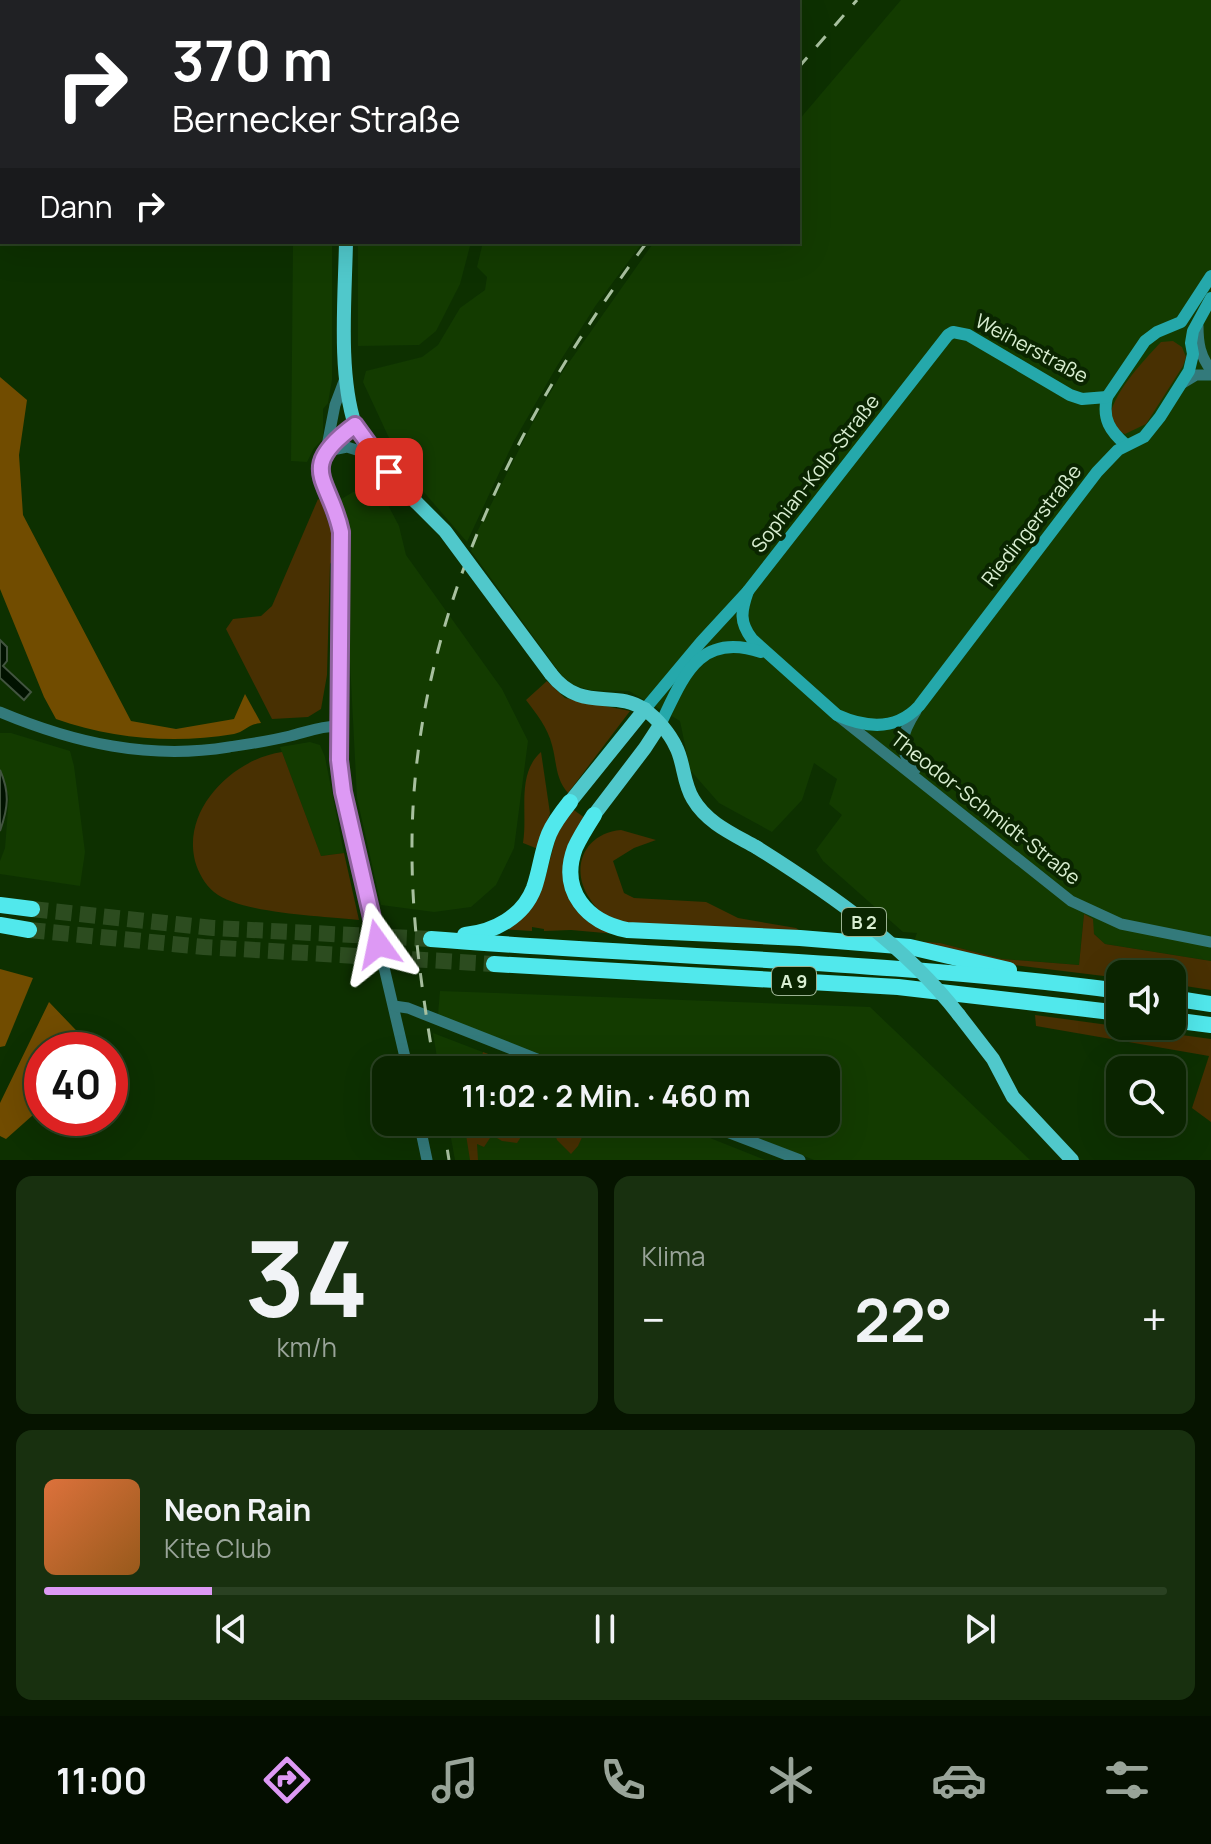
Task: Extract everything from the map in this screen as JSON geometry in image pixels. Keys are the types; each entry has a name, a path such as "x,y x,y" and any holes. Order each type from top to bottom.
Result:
{"highway":[{"name":"A 9","path":"570,802 549,835 529,898 513,917 491,930 431,939 898,967 1106,989"},
{"path":"594,815 575,849 571,873 582,907 606,924 627,930 910,947 1005,968 1033,980"},
{"path":"0,905 32,909"},
{"path":"0,925 29,930"},
{"name":"A 9","path":"494,964 898,987 1106,1011"},
{"path":"1186,1000 1211,1004"},
{"path":"1186,1022 1211,1025"}],"main road":[{"path":"346,244 346,367 355,425 398,485 445,531 558,683 575,694 626,702 645,709 570,802"},
{"path":"1132,442 1107,424 1107,397 1145,341 1181,322 1211,276"},
{"name":"Riedingerstraße","path":"837,715 852,722 879,726 908,717 919,706 1111,455 1150,431 1181,385 1192,362 1198,321 1211,298"},
{"path":"1168,329 1179,332 1192,348"},
{"name":"Weiherstraße","path":"914,379 953,332 968,335 1070,395 1082,399 1107,397"},
{"name":"Sophian-Kolb-Straße","path":"645,709 748,591 914,379"},
{"name":"Theodor-Schmidt-Straße","path":"748,591 742,621 746,631 764,653 837,715"},
{"path":"594,815 660,725 682,678 701,657 712,650 733,645 764,653"},
{"name":"B 2","path":"645,709 678,748 686,784 699,808 715,823 821,888 914,966 959,1015 993,1059 1013,1097 1072,1160"}],"street":[{"path":"1198,321 1200,349 1211,372"},
{"path":"1192,348 1201,365 1211,372"},
{"path":"346,367 319,475 339,521 342,553 338,726 343,792 405,1056"},
{"path":"1181,385 1196,375 1211,372"},
{"path":"326,451 355,425"},
{"path":"326,451 347,447 363,452"},
{"path":"919,706 904,730 902,747 909,763 932,788"},
{"path":"0,712 76,740 147,751 226,748 338,726"},
{"name":"Theodor-Schmidt-Straße","path":"837,715 1071,901 1121,924 1211,942"},
{"path":"394,1006 408,1008 530,1056"},
{"path":"422,1136 427,1160"},
{"path":"737,1136 800,1160"}],"shaded area":[{"path":"901,0 1211,0 1211,961 1105,944 1094,934 1084,914 1079,965 1002,959 940,943 914,941 917,933 903,932 823,861 816,850 842,815 829,804 837,779 814,763 802,800 772,832 719,803 690,770 680,721 629,691 590,690 572,685 562,676 471,551 477,532 532,424 563,371 653,244 800,244 800,119"},
{"path":"293,244 332,244 332,380 328,403 323,409 323,439 307,462 291,461"},
{"path":"358,244 470,244 460,284 436,331 419,345 358,346"},
{"path":"483,244 642,244 596,305 557,366 514,441 467,542 403,468 363,382 366,371 422,357 438,345 460,308 485,290 487,277 477,267"},
{"path":"1173,341 1182,347 1186,357 1146,424 1125,434 1116,430 1108,423 1121,390 1161,342"},
{"path":"0,377 27,400 19,455 23,515 131,721 176,729 234,719 245,694 261,723 234,734 166,739 99,731 56,719 0,589"},
{"path":"363,489 377,492 388,505 399,526 406,555 502,689 528,741 514,848 496,885 471,907 434,912 381,905 357,798 347,603 347,538 345,516 338,501"},
{"path":"318,499 331,531 335,557 330,564 327,675 321,709 308,717 272,719 226,629 233,619 261,616 272,606"},
{"path":"0,640 7,647 7,661 3,666 31,692 24,700 0,678"},
{"path":"547,681 565,698 630,711 568,793 559,776 548,733 526,700"},
{"path":"0,733 11,733 70,751 85,852 80,886 0,874 9,797 0,771"},
{"path":"310,742 320,745 325,757 344,853 321,856 280,747"},
{"path":"282,752 321,856 344,853 359,920 283,913 243,905 214,892 198,870 193,842 196,823 215,790 246,765"},
{"path":"541,752 550,813 538,849 523,843 524,794 528,771"},
{"path":"0,770 7,800 0,831"},
{"path":"571,808 585,818 572,838 575,905 650,937 571,930 544,931 532,927 532,931 502,929 546,875 558,829"},
{"path":"621,830 656,840 634,848 613,861 624,893 634,898 706,902 738,918 796,928 808,936 619,924 599,910 590,899 584,888 581,865 589,845 608,833"},
{"path":"1084,914 1093,919 1094,934 1105,944 1211,961 1211,990 1186,986 1186,960 1106,960 1106,976 1005,964 914,941 940,943 1002,959 1079,965"},
{"path":"0,969 33,978 5,1046 0,1047"},
{"path":"440,991 870,1007 1030,1160 814,1160 752,1136 840,1136 840,1056 545,1056 438,1015"},
{"path":"49,1002 78,1032 34,1032"},
{"path":"1035,1015 1106,1025 1106,1038 1036,1026"},
{"path":"433,1033 493,1056 437,1056"},
{"path":"1186,1036 1211,1039 1211,1122 1192,1108 1209,1056 1117,1040 1186,1040"},
{"path":"24,1054 24,1123 6,1139 0,1136 0,1103"},
{"path":"451,1136 705,1136 765,1160 455,1160"},
{"path":"466,1136 491,1136 484,1147 477,1144 478,1160 470,1160"},
{"path":"494,1136 521,1137 517,1143"},
{"path":"556,1136 583,1136 571,1154"}],"tunnel":[{"path":"32,909 213,928 431,939"},
{"path":"29,930 204,947 494,964"}],"railway":[{"path":"800,66 857,0"},
{"path":"433,1056 422,989 412,880 416,769 429,687 451,607 479,529 514,453 554,380 646,244"},
{"path":"445,1136 449,1160"}],"route":[{"path":"378,944 343,792 339,760 341,532 319,469 326,451 355,425 389,472"}]}
